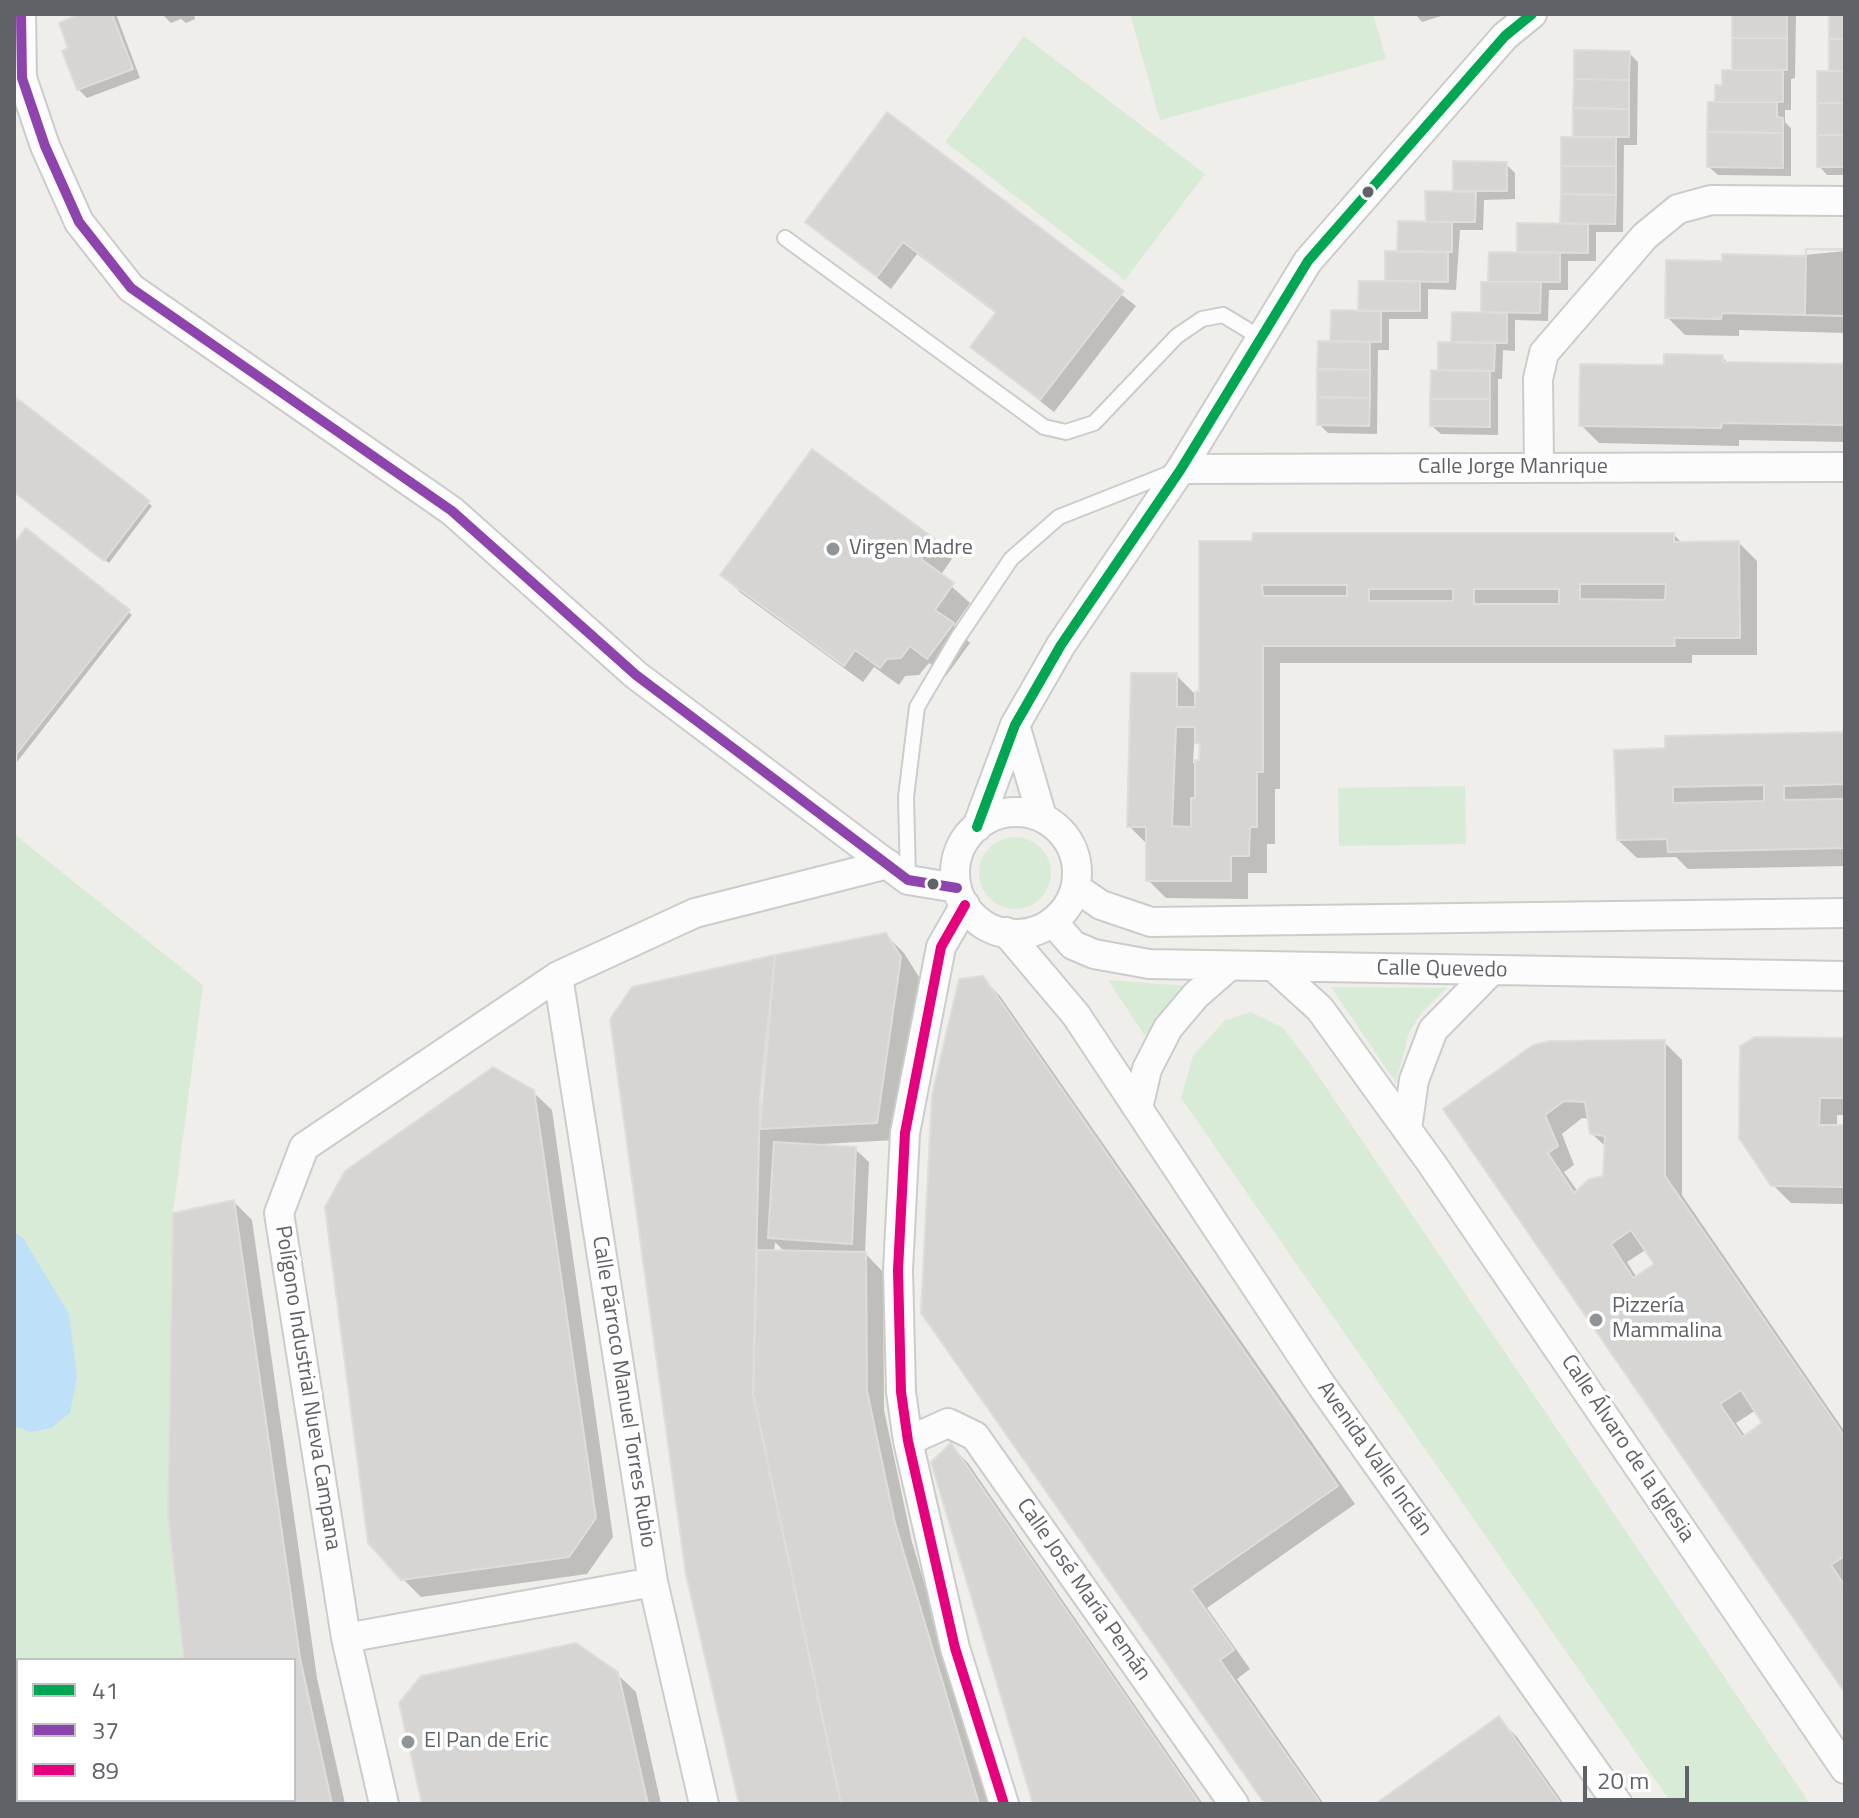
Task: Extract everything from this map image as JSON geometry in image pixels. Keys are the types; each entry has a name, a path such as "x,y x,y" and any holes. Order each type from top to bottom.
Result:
{"street":[{"path":"21,14 22,78 45,146 79,222 131,288 452,511 636,675 898,872 961,897"},
{"path":"977,827 1001,813 1022,811 1042,817 1059,829 1071,846 1077,867 1076,888 1067,906 1048,924 1034,931 1006,932 978,920 961,897 955,869 959,850 977,827 1015,725 1061,645 1181,469 1308,261 1505,36 1532,14"},
{"path":"1539,467 1538,379 1544,353 1645,236 1678,209 1711,200 1845,201"},
{"name":"Calle Jorge Manrique","path":"1181,469 1845,467"},
{"path":"1015,725 1042,817"},
{"name":"Polígono Industrial Nueva Campana","path":"384,1804 346,1638 279,1213 304,1147 558,976 695,913 898,872"},
{"path":"1076,888 1101,905 1151,922 1845,913"},
{"path":"961,897 941,947 905,1133 898,1270 901,1392 908,1441 955,1648 1004,1804"},
{"name":"Calle Quevedo","path":"1048,924 1073,945 1094,954 1149,964 1276,969 1845,976"},
{"name":"Avenida Valle Inclán","path":"1048,924 1076,1015"},
{"name":"Avenida Valle Inclán","path":"1006,932 1076,1015 1322,1386 1618,1804"},
{"path":"1138,1108 1147,1069 1168,1028 1196,995 1227,968"},
{"name":"Calle Álvaro de la Iglesia","path":"1276,969 1320,1009 1407,1129 1845,1769"},
{"path":"1407,1129 1414,1080 1433,1030 1491,971"},
{"name":"Calle Párroco Manuel Torres Rubio","path":"558,976 653,1582 704,1804"},
{"name":"Calle José María Pemán","path":"908,1441 948,1423 975,1436 1234,1804"},
{"path":"346,1638 653,1582"}],"lane":[{"path":"785,238 1044,427 1066,432 1094,423 1177,336 1202,319 1223,315 1261,338"},
{"path":"898,872 917,707 957,639 1011,559 1059,517 1181,469"}],"green space":[{"path":"1130,14 1373,14 1386,59 1160,120"},
{"path":"1024,36 1205,174 1125,280 945,142"},
{"path":"1465,786 1466,844 1339,846 1338,788"},
{"path":"14,834 203,985 173,1213 168,1515 184,1658 16,1658 16,1802 207,1804 14,1804"},
{"path":"1015,837 1035,843 1045,853 1051,873 1045,893 1035,903 1015,909 995,903 985,893 979,873 985,853 995,843"},
{"path":"1108,980 1187,986 1145,1036"},
{"path":"1331,987 1447,988 1423,1011 1409,1032 1396,1083"},
{"path":"1251,1012 1283,1028 1309,1062 1810,1804 1672,1804 1181,1098 1193,1056 1224,1021"}],"water":[{"path":"14,1232 23,1238 69,1314 77,1377 70,1413 51,1428 30,1432 14,1426"}],"building":[{"path":"79,14 112,14 133,69 77,90 62,51 68,48 59,23"},
{"path":"1732,14 1787,14 1787,38 1732,38"},
{"path":"1829,14 1845,14 1845,39 1829,39"},
{"path":"1732,38 1787,38 1787,70 1732,70"},
{"path":"1829,39 1845,39 1845,71 1829,71"},
{"path":"1574,50 1630,51 1629,80 1574,79"},
{"path":"1722,70 1783,70 1783,102 1715,102 1715,85 1722,85"},
{"path":"1817,71 1845,71 1845,103 1817,103"},
{"path":"1574,79 1629,80 1629,109 1573,108"},
{"path":"1708,102 1777,102 1777,117 1783,118 1783,133 1707,132"},
{"path":"1817,103 1845,103 1845,135 1817,135"},
{"path":"1573,108 1629,109 1629,137 1573,137"},
{"path":"887,112 1124,291 1040,400 970,347 996,312 903,242 877,277 805,222"},
{"path":"1707,132 1783,133 1783,168 1707,167"},
{"path":"1817,135 1845,135 1845,167 1817,167"},
{"path":"1561,137 1616,137 1616,166 1561,166"},
{"path":"1453,161 1507,162 1507,191 1453,191"},
{"path":"1561,166 1616,166 1616,195 1561,194"},
{"path":"1425,191 1476,192 1475,222 1426,222"},
{"path":"1561,194 1616,195 1615,224 1560,223"},
{"path":"1398,221 1452,222 1452,252 1397,252"},
{"path":"1517,223 1588,224 1588,253 1517,252"},
{"path":"1806,249 1845,249 1845,316 1722,313 1721,319 1665,318 1666,260 1722,261 1722,254 1806,256"},
{"path":"1806,249 1845,250 1845,316 1805,315"},
{"path":"1385,251 1448,252 1448,282 1385,281"},
{"path":"1489,252 1560,253 1560,282 1488,282"},
{"path":"1359,281 1420,281 1420,311 1358,311"},
{"path":"1481,282 1541,282 1540,313 1481,312"},
{"path":"1331,310 1381,311 1381,342 1330,341"},
{"path":"1452,312 1507,313 1507,343 1451,342"},
{"path":"1318,341 1370,342 1370,370 1317,369"},
{"path":"1438,342 1495,343 1494,371 1438,370"},
{"path":"1664,354 1723,355 1723,362 1845,364 1845,425 1722,423 1721,428 1579,426 1580,364 1664,365"},
{"path":"1317,369 1370,370 1370,398 1317,397"},
{"path":"1431,370 1490,371 1490,399 1430,399"},
{"path":"14,396 150,501 104,561 14,492"},
{"path":"1317,397 1370,398 1369,426 1317,425"},
{"path":"1430,399 1490,399 1490,427 1430,426"},
{"name":"Virgen Madre","path":"812,449 935,539 921,559 954,583 935,610 954,623 927,659 910,646 901,658 887,659 880,668 855,650 844,666 720,575"},
{"path":"26,528 130,610 14,757 14,543"},
{"path":"1253,533 1674,533 1674,542 1739,541 1740,638 1674,638 1675,646 1263,646 1263,772 1257,772 1257,827 1250,827 1249,856 1231,856 1231,881 1146,881 1146,827 1127,827 1131,673 1177,673 1177,707 1195,707 1195,692 1199,691 1199,541 1252,541","holes":["1580,584 1666,584 1665,600 1580,599","1262,585 1347,585 1347,596 1263,596","1369,589 1453,589 1453,601 1369,601","1474,589 1559,589 1559,604 1474,604","1176,727 1195,727 1195,743 1200,743 1199,760 1195,760 1191,827 1172,826"]},
{"path":"1845,732 1845,784 1784,786 1784,800 1845,799 1845,848 1668,852 1667,839 1617,840 1614,750 1665,748 1665,736","holes":["1764,785 1764,801 1673,803 1673,787"]},
{"path":"886,933 901,957 877,1123 760,1129 775,955"},
{"path":"775,955 760,1097 753,1394 841,1804 739,1804 686,1575 610,1019 632,987"},
{"path":"983,976 1338,1486 1191,1589 1234,1650 1220,1660 1321,1804 1265,1804 921,1313 932,1095 959,979"},
{"path":"1755,1037 1845,1038 1845,1098 1820,1098 1819,1125 1845,1125 1845,1187 1771,1186 1739,1138 1740,1046"},
{"path":"1665,1040 1665,1176 1845,1437 1845,1556 1831,1565 1845,1586 1845,1693 1443,1109 1533,1045 1550,1041","holes":["1564,1101 1585,1102 1590,1134 1605,1136 1603,1176 1589,1179 1574,1193 1548,1153 1558,1146 1545,1115","1631,1230 1654,1264 1633,1278 1611,1244","1741,1390 1762,1423 1742,1437 1720,1404"]},
{"path":"493,1067 534,1090 596,1518 569,1557 401,1580 368,1543 325,1207 345,1171"},
{"path":"774,1142 856,1147 852,1244 768,1238"},
{"path":"234,1200 300,1658 332,1804 207,1804 296,1802 296,1658 184,1658 168,1515 173,1213"},
{"path":"757,1250 866,1252 867,1391 895,1523 979,1804 841,1804 753,1394"},
{"path":"951,1443 1200,1804 1033,1804 931,1462"},
{"path":"576,1643 618,1672 648,1804 422,1804 399,1703 421,1676"},
{"path":"1499,1716 1561,1804 1375,1804"}],"transit line":[{"name":"37","path":"21,14 22,78 45,146 79,222 131,288 452,511 636,675 908,880 957,888"},
{"name":"41","path":"977,827 1015,725 1061,645 1181,469 1308,261 1505,36 1532,14"},
{"name":"89","path":"965,905 941,947 905,1133 898,1270 901,1392 908,1441 955,1648 1004,1804"}],"place":[{"name":"Virgen Madre","path":"833,549"},
{"name":"Pizzería Mammalina","path":"1596,1320"},
{"name":"El Pan de Eric","path":"408,1742"}]}
